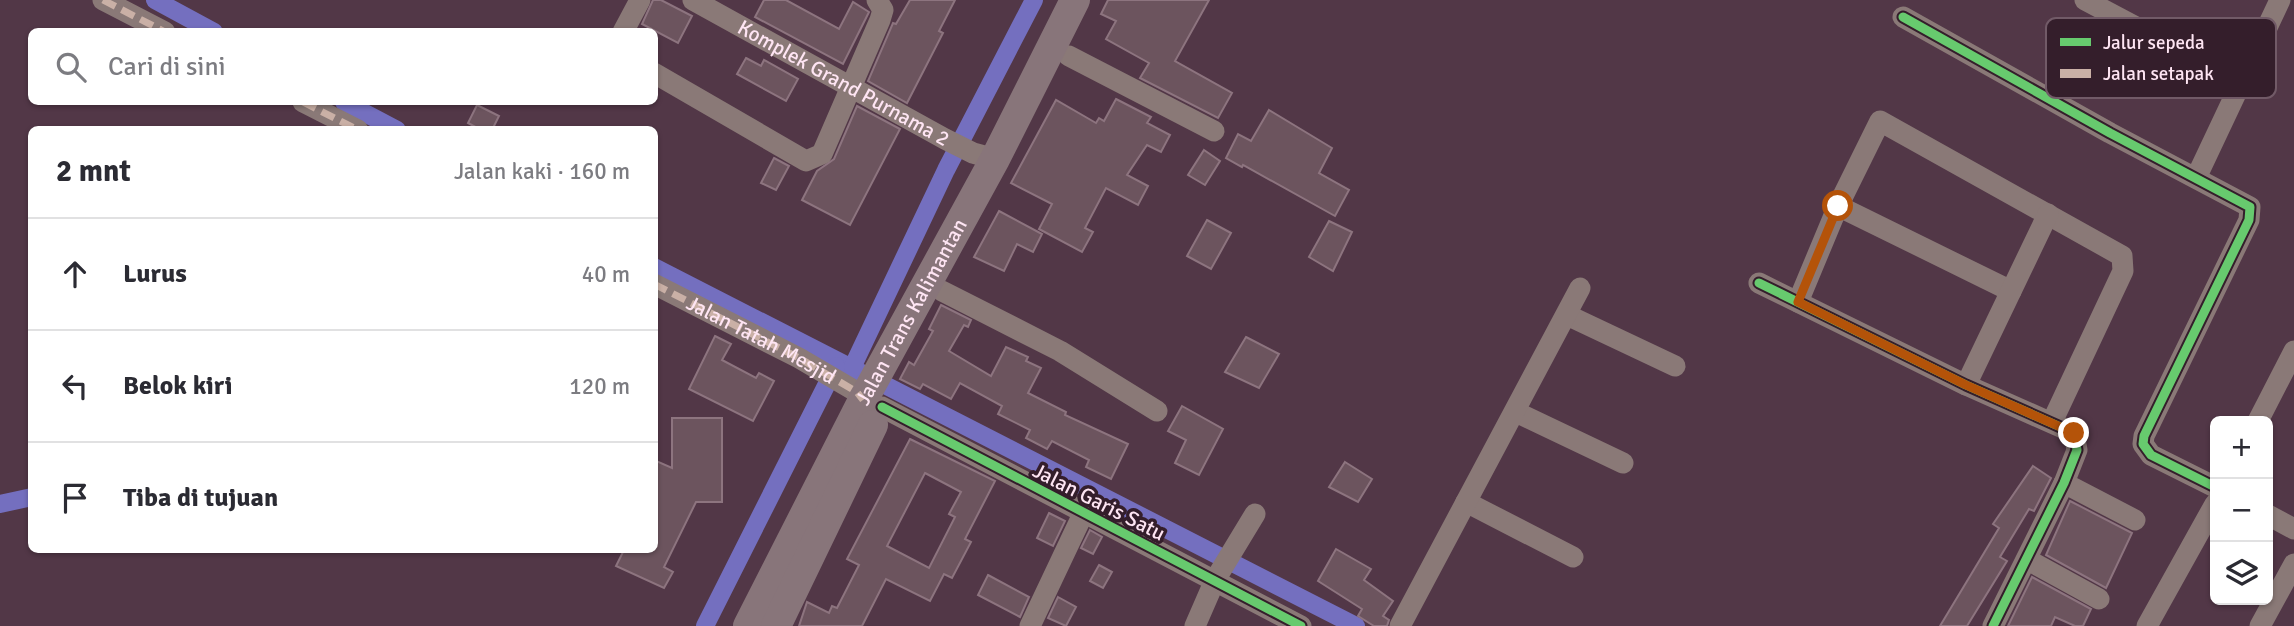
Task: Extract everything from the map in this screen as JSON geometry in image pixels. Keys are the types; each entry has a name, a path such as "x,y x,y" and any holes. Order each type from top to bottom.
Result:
{"highway":[{"name":"Jalan Trans Kalimantan","path":"899,354 984,156 1075,0"},
{"name":"Jalan Trans Kalimantan","path":"748,626 866,399 942,291 1097,0"},
{"name":"Jalan Trans Kalimantan","path":"776,626 866,399"}],"street":[{"path":"103,0 157,28"},
{"path":"625,28 640,0"},
{"name":"Komplek Grand Purnama 2","path":"693,0 944,139 984,156"},
{"path":"658,76 806,161 822,154 851,89 883,10 877,0"},
{"path":"2085,0 2119,18"},
{"path":"2271,18 2280,0"},
{"path":"1903,17 2046,96"},
{"path":"1069,56 1214,131"},
{"path":"2050,98 2250,206 2249,220 2147,427 2143,444 2151,455 2210,484"},
{"path":"2196,178 2233,98"},
{"path":"309,105 350,126"},
{"path":"1798,302 1838,206 1880,121 2122,256 2123,271 2052,422"},
{"path":"1838,206 2011,290"},
{"path":"1966,385 2048,214"},
{"path":"1759,283 1966,385 2074,433 2078,442 2064,483 1993,626"},
{"name":"Jalan Tatah Mesjid","path":"658,286 807,363 866,399"},
{"path":"1404,624 1580,288"},
{"path":"942,291 1060,351 1157,411"},
{"path":"1567,315 1675,366"},
{"path":"2261,416 2294,351"},
{"name":"Jalan Garis Satu","path":"866,399 1083,514 1224,566 1300,626"},
{"path":"1516,412 1623,463"},
{"path":"2064,483 2135,520"},
{"path":"1466,502 1573,557"},
{"path":"2147,626 2210,513"},
{"path":"1030,626 1083,514"},
{"path":"1195,626 1224,566 1255,514"},
{"path":"2273,518 2294,529"},
{"path":"2028,560 2099,599"},
{"path":"2260,626 2294,564"}],"building":[{"path":"653,0 661,0 692,16 678,43 658,32 658,28 642,24"},
{"path":"764,0 786,0 839,29 853,2 869,12 843,64 755,17"},
{"path":"910,0 955,0 939,31 943,33 907,103 868,81 893,23 896,24"},
{"path":"1108,0 1209,0 1175,61 1232,93 1218,118 1140,78 1149,63 1106,39 1116,21 1101,14"},
{"path":"746,58 761,66 764,60 798,79 786,101 737,74"},
{"path":"1116,99 1151,117 1147,123 1170,135 1161,152 1147,145 1127,175 1148,186 1138,205 1106,188 1085,228 1093,232 1082,252 1039,229 1052,204 1011,183 1056,100 1096,123 1099,118 1104,121"},
{"path":"477,105 499,116 494,126 474,126 468,123"},
{"path":"857,106 900,129 850,225 802,200 817,171 834,159"},
{"path":"1269,110 1332,148 1319,173 1349,190 1335,216 1226,158 1238,134 1251,141"},
{"path":"1204,150 1220,161 1205,185 1188,175"},
{"path":"774,158 789,166 776,190 761,183"},
{"path":"999,211 1042,234 1033,252 1017,244 1004,271 974,257"},
{"path":"1207,220 1231,233 1211,269 1187,256"},
{"path":"1329,221 1352,232 1333,271 1309,257"},
{"path":"941,305 971,320 968,327 964,325 949,351 991,376 1006,347 1028,357 1026,361 1041,368 1028,393 1066,412 1065,415 1128,444 1111,479 1086,467 1089,460 1052,441 1047,449 1026,438 1030,430 998,414 1002,406 960,383 951,399 923,384 920,389 900,379 909,362 914,365 933,331 929,329"},
{"path":"715,336 731,344 722,360 756,378 759,373 774,381 753,421 689,389"},
{"path":"1246,337 1279,354 1259,388 1225,372"},
{"path":"1182,406 1223,429 1199,475 1175,463 1186,440 1168,431"},
{"path":"672,418 722,418 722,502 696,502 664,567 673,572 664,588 616,566 622,553 658,553 658,462 672,468"},
{"path":"910,439 995,481 965,539 971,542 952,578 944,574 930,601 886,579 862,626 799,626 807,602 829,613 832,606 837,608 859,565 847,559","holes":["925,473 961,492 949,514 955,517 929,568 887,546"]},
{"path":"1345,462 1372,479 1358,502 1329,487"},
{"path":"2033,466 2051,478 2034,511 2029,509 2000,557 2007,561 1967,626 1940,626 1999,528 1993,524"},
{"path":"2070,501 2132,533 2106,588 2046,555"},
{"path":"1049,513 1065,521 1053,546 1037,538"},
{"path":"1090,530 1102,537 1093,554 1081,548"},
{"path":"1336,549 1371,569 1364,580 1393,601 1383,616 1389,620 1387,626 1374,626 1358,616 1362,609 1318,581"},
{"path":"1099,565 1112,572 1103,588 1090,581"},
{"path":"988,575 1029,597 1020,617 978,595"},
{"path":"2032,577 2091,609 2083,626 2075,626 2055,617 2051,626 2008,626"},
{"path":"1058,597 1076,607 1066,626 1048,618"}],"waterway":[{"path":"155,0 207,28"},
{"path":"851,370 946,170 1034,0"},
{"path":"350,105 389,126"},
{"path":"658,269 1356,626"},
{"path":"705,626 836,366"},
{"path":"0,504 28,498"}],"marked path":[{"path":"103,0 157,28"},
{"path":"309,105 350,126"},
{"path":"658,286 799,358 857,392 863,400"}],"cycle path":[{"path":"1903,17 2046,97"},
{"path":"2048,98 2250,207 2249,220 2144,436 2143,444 2151,455 2210,484"},
{"path":"1759,283 1966,385 2074,433 2077,450 2064,483 1993,626"},
{"path":"882,407 1301,626"}],"route":[{"path":"1838,206 1798,302 1966,385 2067,427 2074,433"}]}
